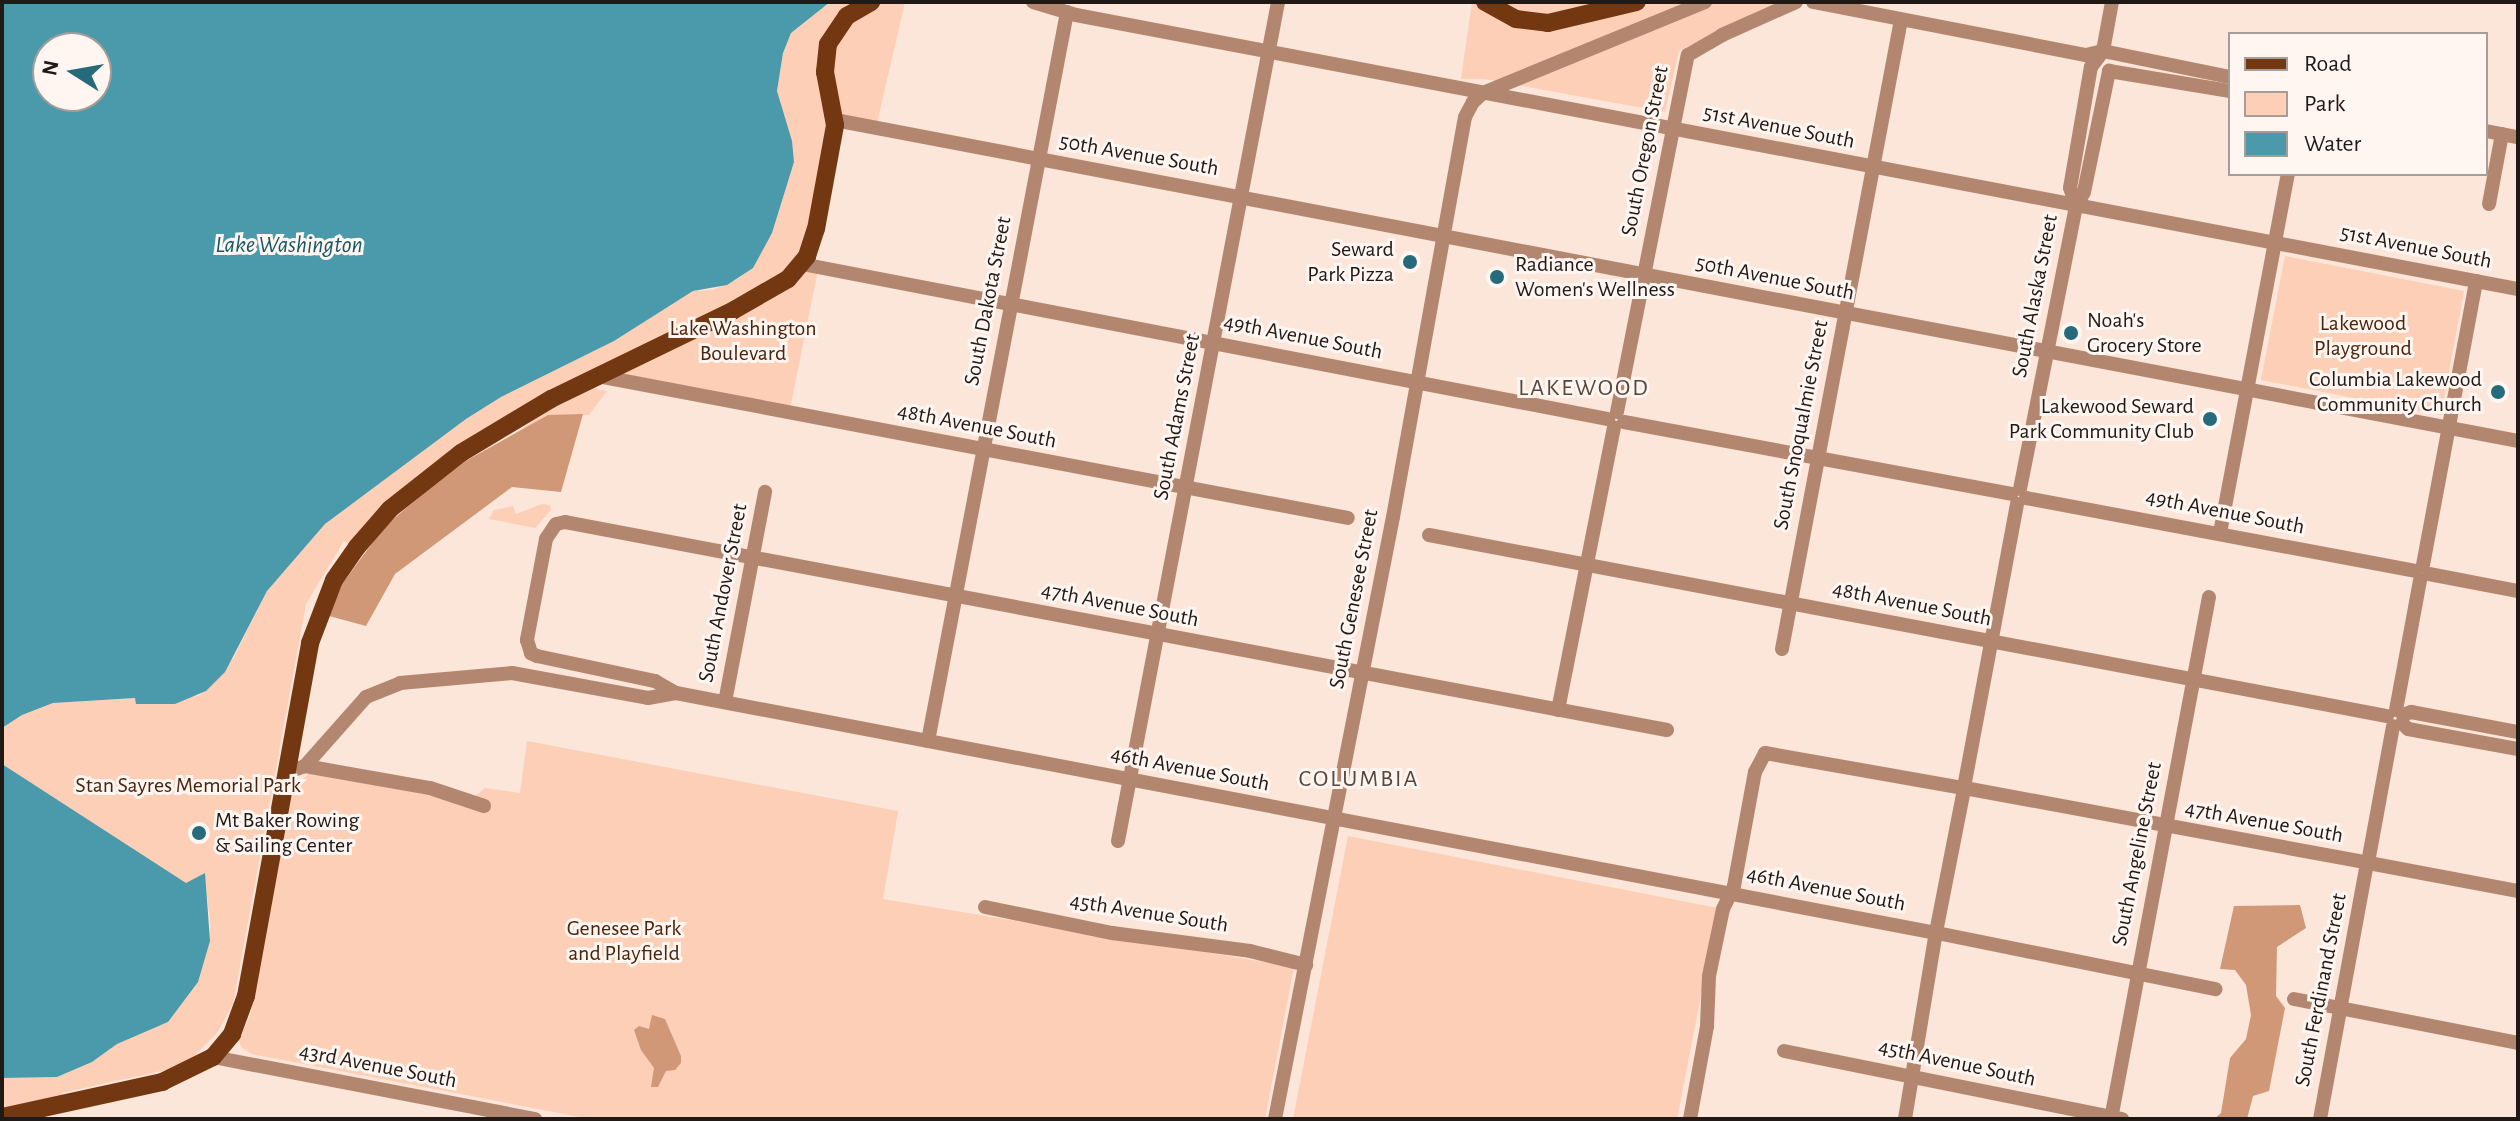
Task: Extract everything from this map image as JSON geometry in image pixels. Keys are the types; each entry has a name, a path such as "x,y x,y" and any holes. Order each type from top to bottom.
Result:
{"main road":[{"path":"2,1117 162,1082 213,1057 232,1034 241,1015 296,769 310,643 334,580 390,509 450,461 551,399 773,290 802,264 816,229 835,120 825,72 828,44 847,16 871,2"},
{"path":"1485,2 1516,19 1548,23 1637,2"}],"street":[{"name":"51st Avenue South","path":"1033,2 1067,12 1483,93 2518,289"},
{"name":"South Adams Street","path":"1118,841 1278,2"},
{"path":"1483,93 1705,2"},
{"name":"South Oregon Street","path":"1558,710 1685,63 1699,47 1796,2"},
{"path":"1813,2 2086,55 2103,51 2228,77"},
{"name":"South Alaska Street","path":"2076,206 2070,188 2072,173 2091,67 2103,51 2112,2"},
{"name":"South Dakota Street","path":"928,741 1067,12"},
{"name":"South Snoqualmie Street","path":"1782,649 1901,20"},
{"name":"South Alaska Street","path":"1905,1119 1936,933 2018,496 2076,206 2084,192 2106,74 2114,69 2228,91"},
{"name":"South Genesee Street","path":"1275,1119 1363,674 1463,126 1473,102 1483,93"},
{"name":"50th Avenue South","path":"835,120 2518,441"},
{"path":"2488,131 2518,137"},
{"path":"2489,204 2502,134"},
{"path":"2220,533 2288,176"},
{"name":"49th Avenue South","path":"802,264 2518,591"},
{"name":"South Ferdinand Street","path":"2320,1119 2476,281"},
{"name":"48th Avenue South","path":"598,376 1348,518"},
{"name":"South Andover Street","path":"725,702 765,492"},
{"name":"47th Avenue South","path":"537,656 531,653 527,640 546,539 556,524 565,522 1667,730"},
{"name":"48th Avenue South","path":"1429,535 2396,718 2411,712 2518,732"},
{"name":"South Angeline Street","path":"2115,1118 2138,972 2209,597"},
{"name":"46th Avenue South","path":"537,656 655,681 676,693 1733,893 2216,989"},
{"name":"46th Avenue South","path":"296,769 366,697 400,683 512,673 648,698 676,693"},
{"name":"48th Avenue South","path":"2396,718 2408,729 2518,749"},
{"name":"47th Avenue South","path":"1733,893 1755,772 1765,753 2518,891"},
{"path":"296,769 430,788 484,806"},
{"path":"1690,1119 1707,1026 1709,976 1723,909 1733,893"},
{"name":"45th Avenue South","path":"985,907 1112,933 1250,951 1306,965"},
{"path":"2294,999 2518,1043"},
{"name":"45th Avenue South","path":"1784,1051 2115,1118"},
{"name":"43rd Avenue South","path":"213,1057 535,1119"}],"green space":[{"path":"830,2 905,2 877,123 830,114 806,247 818,270 790,409 591,374 540,402 351,546 344,541 306,604 233,1004 217,1033 194,1056 175,1068 61,1093 71,1103 2,1116 2,1078 57,1077 92,1062 117,1044 168,1022 210,941 210,920 204,873 187,884 2,764 2,728 22,715 53,703 136,698 136,704 198,696 206,691 234,657 267,591 325,524 466,419 501,397 614,341 693,291 713,290 739,278 772,233 794,162 777,91 783,53 791,33"},
{"path":"1472,2 1781,2 1679,51 1665,112 1485,79 1461,79"},
{"name":"Lakewood Playground","path":"2285,256 2464,291 2441,415 2261,380"},
{"path":"592,388 607,391 589,415 548,416 519,431 543,413"},
{"path":"542,504 550,505 551,510 535,528 489,519 494,510 513,506 516,514"},
{"name":"Genesee Park and Playfield","path":"527,741 898,811 883,899 1294,967 1265,1119 590,1119 252,1054 241,1047 239,1040 250,1016 293,790 311,771 467,803 485,788 520,793"},
{"path":"1348,836 1718,908 1677,1119 1293,1119"}],"shaded area":[{"path":"583,414 561,492 512,487 395,574 366,626 329,616 342,584 385,526 455,467 548,415"},
{"path":"2300,905 2306,928 2277,947 2276,996 2285,1008 2269,1091 2253,1096 2247,1119 2214,1119 2221,1113 2230,1058 2246,1039 2251,1015 2246,985 2235,970 2220,969 2234,906"},
{"path":"652,1015 665,1019 681,1056 681,1063 675,1070 666,1071 658,1087 651,1087 654,1068 641,1050 634,1030 639,1026 649,1029"}],"water":[{"name":"Lake Washington","path":"2,2 830,2 791,33 783,53 777,91 792,141 794,162 772,233 753,268 727,285 693,291 614,341 501,397 466,419 325,524 267,591 225,672 206,691 175,704 136,704 135,698 53,703 22,715 2,728"},
{"path":"2,764 186,883 205,873 210,941 198,982 168,1022 117,1044 92,1062 57,1077 2,1078"}],"place":[{"name":"Seward Park Pizza","path":"1410,262"},
{"name":"Radiance Women's Wellness","path":"1497,277"},
{"name":"Noah's Grocery Store","path":"2071,333"},
{"name":"Columbia Lakewood Community Church","path":"2498,392"},
{"name":"Lakewood Seward Park Community Club","path":"2210,419"},
{"name":"Mt Baker Rowing & Sailing Center","path":"199,833"}],"district":[{"name":"LAKEWOOD","path":"1584,389"},
{"name":"COLUMBIA","path":"1359,780"}],"park label":[{"name":"Lake Washington Boulevard","path":"743,340"},
{"name":"Stan Sayres Memorial Park","path":"188,786"}]}
